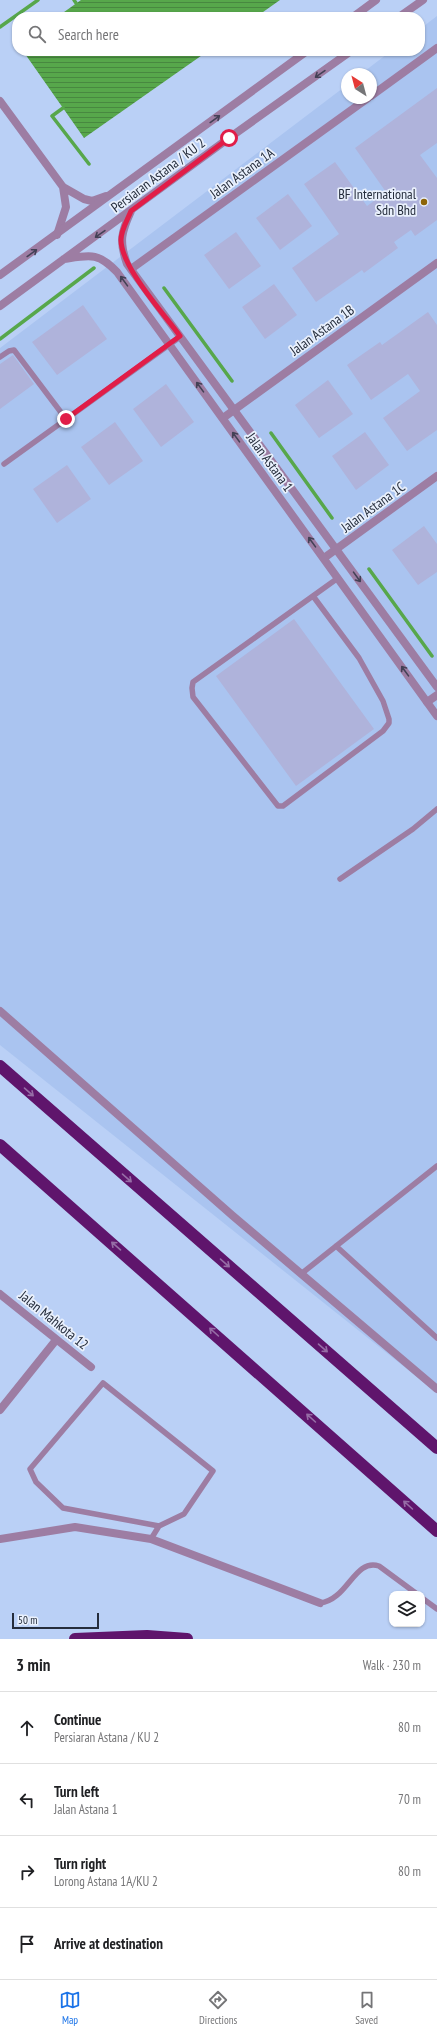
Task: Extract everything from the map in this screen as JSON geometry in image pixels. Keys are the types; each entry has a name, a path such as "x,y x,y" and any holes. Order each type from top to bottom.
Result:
{"highway":[{"path":"0,1066 437,1448"},
{"path":"0,1145 437,1530"},
{"path":"78,1639 146,1636 187,1639"}],"street":[{"path":"360,12 376,0"},
{"path":"406,12 423,0"},
{"path":"377,92 437,48"},
{"name":"Persiaran Astana / KU 2","path":"0,276 300,56"},
{"name":"Persiaran Astana / KU 2","path":"0,306 229,138 344,56"},
{"path":"0,101 63,188 76,196 92,201 116,192"},
{"name":"Jalan Astana 1A","path":"131,269 360,104"},
{"path":"57,235 66,207 63,188"},
{"name":"Jalan Astana 1","path":"131,211 123,229 121,240 127,264 437,687"},
{"name":"Jalan Astana 1","path":"64,259 91,255 101,258 117,272 437,716"},
{"name":"Jalan Astana 1B","path":"223,418 437,263"},
{"name":"Jalan Astana 1C","path":"324,558 437,476"},
{"path":"427,702 437,695"},
{"path":"0,1011 232,1216 437,1389"},
{"name":"Jalan Mahkota 12","path":"0,1294 91,1367"},
{"path":"0,1410 56,1340"},
{"path":"0,1539 75,1527 151,1539 320,1603"}],"lane":[{"path":"4,464 180,336"},
{"path":"0,357 9,351 14,350 66,419"},
{"path":"312,596 359,658 388,713 389,723 383,731 283,806 278,806 193,697 193,682 312,596 338,578"},
{"path":"340,879 413,829 437,810"},
{"path":"301,1274 437,1166"},
{"path":"336,1246 437,1338"},
{"path":"151,1539 159,1526 184,1514 213,1471 102,1383 30,1469 36,1482 63,1508 159,1526"},
{"path":"320,1603 333,1599 346,1588 363,1567 373,1564 379,1566 413,1591"},
{"path":"425,1600 437,1609"}],"shaded area":[{"path":"81,0 280,0 263,12 64,12"},
{"path":"437,16 437,1393 0,1045 0,348 341,90 341,104 377,104 377,68 369,68 384,56 425,56 425,25"},
{"path":"27,56 201,56 84,138"}],"building":[{"path":"437,88 437,143 420,155 437,178 437,220 415,236 411,230 394,242 398,248 364,273 362,270 316,302 292,268 339,234 304,184 335,162 367,206 386,192 355,148"},
{"path":"288,194 312,226 280,250 256,218"},
{"path":"236,232 261,266 229,289 204,255"},
{"path":"274,284 297,315 265,339 242,307"},
{"path":"83,305 107,339 57,375 32,342"},
{"path":"428,312 437,325 437,430 407,451 383,418 420,391 408,374 371,400 347,365 380,342 382,345"},
{"path":"13,355 34,384 0,409 0,364"},
{"path":"328,380 353,414 319,438 295,405"},
{"path":"166,384 194,422 161,447 133,409"},
{"path":"115,422 143,461 109,485 81,447"},
{"path":"365,432 389,465 356,490 332,456"},
{"path":"67,465 91,499 57,523 33,489"},
{"path":"424,526 437,544 437,572 418,585 392,550"},
{"path":"294,619 374,729 296,786 216,676"}],"waterway":[{"path":"21,12 38,0"},
{"path":"0,27 12,18"},
{"path":"63,108 52,116 89,164"},
{"path":"0,339 94,268"},
{"path":"164,288 232,381"},
{"path":"271,433 332,518"},
{"path":"369,569 432,656"}],"place":[{"name":"BF International Sdn Bhd","path":"424,202"}],"route":[{"path":"66,419 180,336 127,264 123,253 121,240 123,229 131,211 229,138"}]}
